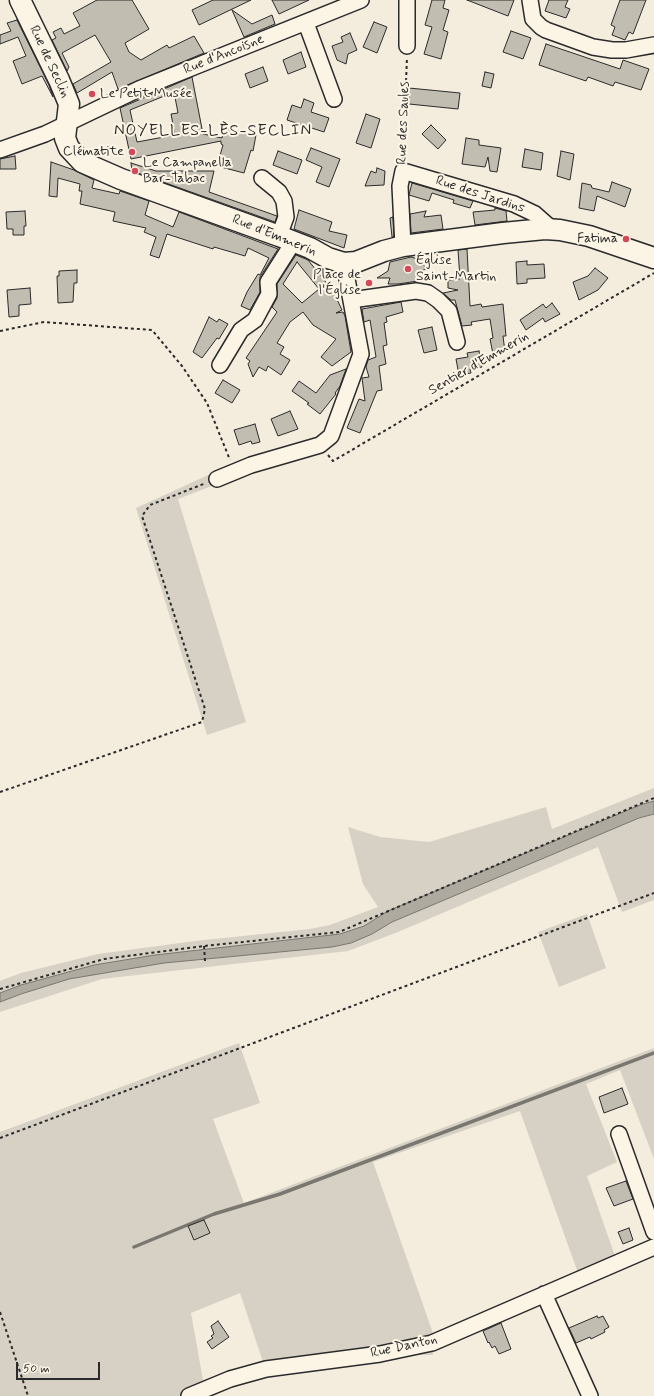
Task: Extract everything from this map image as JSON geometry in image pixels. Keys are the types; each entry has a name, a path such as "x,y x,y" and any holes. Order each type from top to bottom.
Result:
{"main road":[{"name":"Rue de Seclin","path":"20,0 66,96 69,110 66,125"},
{"name":"Rue d'Emmerin","path":"66,125 66,143 71,152 82,162 121,180 287,239 328,258 344,263"},
{"path":"344,263 356,262 384,251 403,246 503,233 552,229 589,236 654,258"}],"street":[{"name":"Rue d'Ancoisne","path":"0,150 25,142 66,125 126,94 361,0"},
{"path":"407,0 407,46"},
{"path":"530,0 533,19 546,30 593,47 607,50 626,50 654,45"},
{"path":"306,22 334,99"},
{"name":"Rue des Jardins","path":"403,171 514,204 535,214 552,229"},
{"name":"Rue des Saules","path":"403,171 400,186 403,246"},
{"path":"220,365 241,330 255,320 269,294 268,282 287,239 284,201 279,192 262,178"},
{"path":"217,479 234,471 320,445 328,440 334,432 361,354 344,263"},
{"path":"351,300 416,291 428,293 449,311 457,342"},
{"path":"619,1134 654,1232"},
{"name":"Rue Danton","path":"189,1396 230,1379 262,1370 380,1354 441,1340 654,1247"},
{"path":"544,1294 590,1396"}],"path":[{"name":"Rue des Saules","path":"403,171 407,46"},
{"name":"Sentier d'Emmerin","path":"320,445 333,461 654,273"},
{"path":"0,331 44,322 152,330 182,366 207,403 234,471"},
{"path":"0,792 202,722 205,710 142,516 150,505 217,479"},
{"path":"0,989 104,959 339,932 654,798"},
{"path":"0,1138 654,892"},
{"path":"204,947 205,961"},
{"path":"0,1312 28,1396"}],"shaded area":[{"path":"228,466 235,477 178,499 246,722 207,735 136,508"},
{"path":"654,788 654,900 622,912 598,847 398,932 348,951 102,979 0,1012 0,981 21,973 98,954 195,941 310,929 330,925 378,907 363,884 348,827 380,837 429,842 546,807 552,829"},
{"path":"654,801 654,814 639,818 392,922 372,934 351,943 332,947 164,963 69,979 0,1002 0,993 21,985 94,965 155,955 340,934 364,926 388,911 640,805"},
{"path":"587,914 606,968 559,987 538,932"},
{"path":"239,1043 260,1103 213,1119 244,1203 654,1048 654,1159 620,1070 586,1084 617,1162 587,1176 615,1256 578,1273 520,1111 373,1162 434,1336 433,1355 417,1355 376,1363 272,1376 249,1382 210,1396 0,1396 0,1132","holes":["240,1293 263,1362 203,1380 191,1313"]}],"building":[{"path":"97,0 132,0 149,29 125,43 129,52 141,60 167,45 169,48 194,36 204,53 118,89 112,72 77,93 73,84 111,62 95,35 62,53 69,67 67,71 52,40 56,38 53,32 61,28 64,34 80,26 73,13"},
{"path":"213,0 251,0 199,25 192,10"},
{"path":"272,0 309,0 279,14"},
{"path":"432,0 445,0 443,8 449,10 443,30 448,32 441,59 424,54 432,27 425,25"},
{"path":"467,0 514,0 508,16"},
{"path":"549,0 568,0 565,7 570,9 566,18 545,11"},
{"path":"620,0 646,0 633,34 629,32 625,40 612,35 615,27 611,25"},
{"path":"232,10 252,24 272,15 275,24 244,37"},
{"path":"17,20 49,85 53,97 42,76 22,84 13,61 26,56 18,37 0,44 0,35 11,31 7,23"},
{"path":"374,22 387,27 377,53 363,47"},
{"path":"511,31 531,38 523,59 503,52"},
{"path":"350,33 357,50 348,54 346,64 337,60 332,46 343,42 341,37"},
{"path":"546,44 620,69 623,60 649,69 641,90 615,82 613,86 588,77 586,81 539,65"},
{"path":"301,52 306,67 288,74 283,60"},
{"path":"263,67 268,81 250,88 245,74"},
{"path":"485,72 494,74 491,88 482,86"},
{"path":"192,77 203,134 222,138 224,128 256,135 253,151 251,150 244,173 217,166 223,145 221,144 221,141 131,159 120,108","holes":["174,92 178,113 171,114 175,135 137,142 130,110"]},
{"path":"409,88 460,93 458,109 409,104"},
{"path":"304,99 314,103 311,112 329,118 324,132 287,120 292,105 301,108"},
{"path":"366,114 380,119 371,148 356,143"},
{"path":"431,125 446,140 438,149 422,134"},
{"path":"466,138 479,140 479,145 501,148 497,172 490,171 488,157 485,167 462,164"},
{"path":"311,148 340,159 329,187 316,182 322,167 306,160"},
{"path":"525,149 543,153 541,170 522,167"},
{"path":"278,151 302,160 297,174 273,165"},
{"path":"561,151 574,154 570,180 557,176"},
{"path":"15,156 16,169 0,169 0,159"},
{"path":"51,162 74,170 94,180 92,188 119,194 120,191 149,201 145,215 173,227 179,212 278,249 260,277 260,292 250,310 241,306 247,292 258,274 260,275 269,258 248,248 245,256 214,247 213,249 167,234 159,258 150,255 156,237 144,232 146,228 113,221 115,212 80,204 82,191 79,191 80,184 58,178 57,197 49,196"},
{"path":"131,163 156,171 214,171 209,192 277,216 275,222 132,171"},
{"path":"377,168 385,171 384,185 365,186 371,171 376,173"},
{"path":"612,182 631,189 625,207 597,196 594,211 579,208 582,183 591,185 592,188 609,192"},
{"path":"412,183 473,201 470,208 453,203 454,200 432,193 429,201 409,195"},
{"path":"495,208 506,211 507,221 475,225 473,212 495,210"},
{"path":"299,210 332,222 329,231 347,235 344,248 294,229"},
{"path":"25,211 26,226 24,226 24,235 13,235 13,229 7,229 6,212"},
{"path":"426,211 424,217 441,215 443,229 411,233 410,214"},
{"path":"393,217 394,237 392,237 390,218"},
{"path":"467,249 470,306 481,304 482,307 503,304 506,336 503,336 505,352 493,354 490,339 493,338 490,319 471,322 472,325 462,326 455,300 451,300 443,293 458,290 448,288 448,280 460,279 458,250"},
{"path":"296,255 308,260 333,291 342,310 336,313 343,312 345,316 351,352 332,366 321,357 336,339 313,325 303,312 290,322 277,343 284,347 280,354 290,360 281,375 268,366 266,371 259,367 253,377 248,364 250,361 246,358 277,312 272,307 277,298 277,284","holes":["297,262 319,289 302,303 283,284"]},
{"name":"Église Saint-Martin","path":"411,257 421,260 426,269 419,272 420,278 418,281 388,284 390,278 377,278 388,271 390,262"},
{"path":"527,261 527,265 544,264 545,278 527,279 527,283 517,284 516,262"},
{"path":"595,268 608,278 598,290 579,300 573,282 588,276"},
{"path":"77,270 77,283 74,283 73,302 58,303 57,276 59,276 59,271"},
{"path":"30,288 31,304 19,305 19,316 9,317 7,290"},
{"path":"401,302 403,312 386,317 387,322 384,323 387,345 383,346 386,364 379,366 382,390 377,391 360,433 347,428 359,399 365,401 362,378 369,377 366,367 368,360 376,357 370,320 364,322 362,309"},
{"path":"552,303 560,314 545,322 543,318 526,330 520,320 543,304 546,308"},
{"path":"209,317 217,322 219,319 228,324 219,339 217,338 202,358 193,352"},
{"path":"432,327 437,350 424,353 418,330"},
{"path":"479,351 482,367 470,369 471,373 459,375 456,359 468,357 467,353"},
{"path":"346,369 340,386 335,393 336,394 320,414 307,404 309,403 292,391 299,381 316,393 330,375"},
{"path":"223,380 240,390 232,403 215,393"},
{"path":"290,411 298,429 278,436 271,419"},
{"path":"255,424 260,442 252,444 251,441 239,445 234,430"},
{"path":"622,1088 628,1104 604,1113 599,1097"},
{"path":"626,1181 633,1199 614,1206 606,1188"},
{"path":"204,1220 210,1233 194,1240 188,1226"},
{"path":"629,1228 633,1240 623,1244 618,1232"},
{"path":"597,1316 598,1318 603,1316 609,1327 604,1330 605,1332 591,1339 590,1337 576,1343 569,1328"},
{"path":"218,1321 229,1337 212,1349 207,1342 213,1338 211,1336 214,1334 211,1326"},
{"path":"501,1323 511,1349 499,1354 495,1346 492,1348 489,1342 488,1343 483,1331"}],"waterway":[{"path":"134,1247 214,1214 280,1194 654,1053"}],"place":[{"name":"Le Petit Musée","path":"92,94"},
{"name":"Clématite","path":"132,152"},
{"name":"Le Campanella Bar-Tabac","path":"135,171"},
{"name":"Fatima","path":"626,239"},
{"name":"Église Saint-Martin","path":"408,269"},
{"name":"Place de l'Église","path":"369,283"}],"district":[{"name":"NOYELLES-LÈS-SECLIN","path":"213,132"}]}
